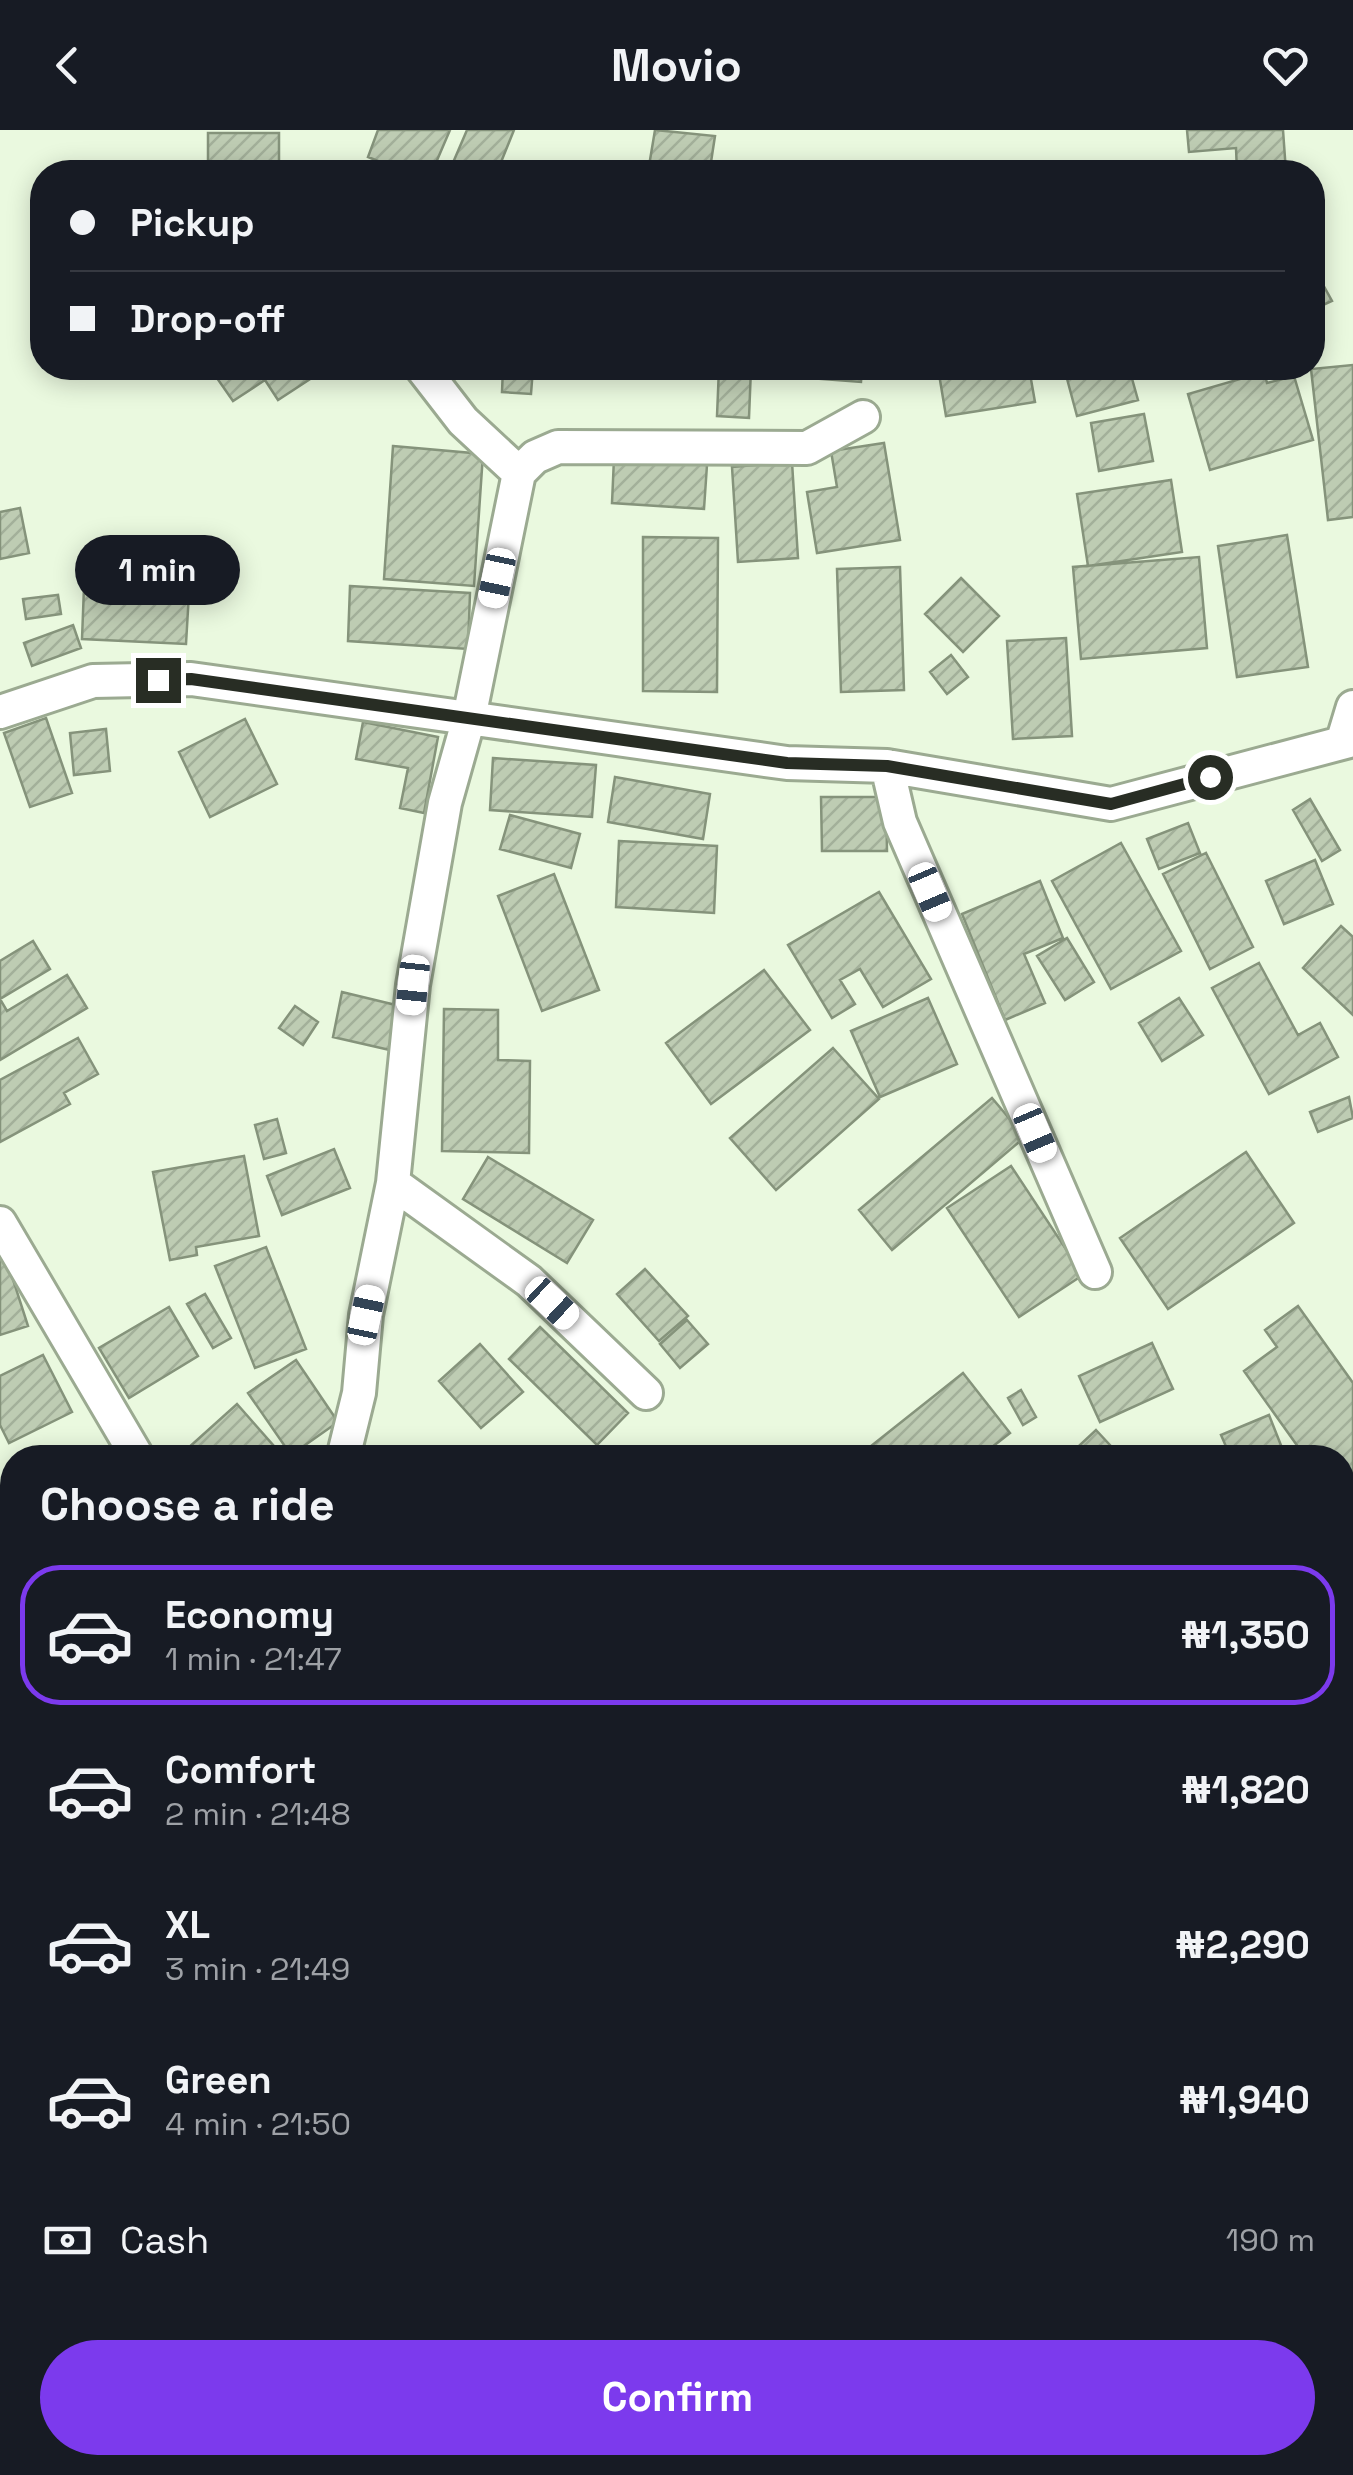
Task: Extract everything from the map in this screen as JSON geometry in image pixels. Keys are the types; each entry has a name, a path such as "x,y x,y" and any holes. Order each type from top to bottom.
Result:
{"street":[{"path":"432,380 482,442 519,473"},
{"path":"346,1445 359,1393 366,1315 392,1183 413,985 446,803 468,718 519,473 536,457 558,447 807,448 863,417"},
{"path":"0,712 92,681 191,679 787,763 887,766 1111,804 1348,740 1353,707"},
{"path":"887,766 900,822 1095,1272"},
{"path":"392,1183 528,1281 646,1392"},
{"path":"0,1223 130,1445"}],"building":[{"path":"378,130 450,130 437,160 368,157"},
{"path":"467,130 514,130 502,160 454,160"},
{"path":"655,130 715,136 711,160 650,160"},
{"path":"1187,130 1283,130 1285,160 1236,160 1236,148 1189,152"},
{"path":"208,133 279,133 279,160 208,160"},
{"path":"1353,365 1353,517 1328,520 1312,380 1325,380 1325,368"},
{"path":"218,380 265,380 233,401"},
{"path":"265,380 309,380 278,400"},
{"path":"502,380 532,380 531,394 502,392"},
{"path":"718,380 751,380 749,418 717,416"},
{"path":"940,380 1031,380 1035,402 946,416"},
{"path":"1067,380 1132,380 1138,400 1077,416"},
{"path":"1236,380 1295,380 1313,440 1210,470 1188,394"},
{"path":"1144,414 1153,461 1099,471 1091,423"},
{"path":"884,443 900,540 817,553 807,492 837,487 831,451"},
{"path":"393,446 483,454 474,586 384,579"},
{"path":"614,458 707,465 704,509 612,503"},
{"path":"792,462 798,558 738,562 732,467"},
{"path":"1171,480 1182,552 1088,566 1077,494"},
{"path":"20,508 29,553 0,559 0,512"},
{"path":"1287,535 1308,667 1237,677 1218,546"},
{"path":"643,537 718,538 717,692 643,691"},
{"path":"1199,557 1207,648 1081,659 1073,567"},
{"path":"900,567 904,690 841,692 837,569"},
{"path":"961,578 999,616 963,652 925,614"},
{"path":"350,586 470,593 468,649 348,641"},
{"path":"84,587 189,593 186,644 82,639"},
{"path":"58,595 61,614 26,619 23,599"},
{"path":"73,625 81,648 32,666 24,643"},
{"path":"1066,638 1072,736 1013,739 1007,641"},
{"path":"951,655 968,677 947,694 930,672"},
{"path":"46,718 72,793 30,807 4,733"},
{"path":"245,719 277,784 210,817 179,752"},
{"path":"363,722 438,737 424,813 400,808 408,768 356,759"},
{"path":"106,729 110,771 74,775 70,733"},
{"path":"493,758 596,765 592,817 490,810"},
{"path":"615,777 710,794 703,839 608,822"},
{"path":"821,797 886,797 887,851 822,851"},
{"path":"1310,799 1340,850 1322,861 1293,810"},
{"path":"510,815 580,834 571,868 500,849"},
{"path":"1188,823 1200,853 1159,869 1147,839"},
{"path":"619,841 717,846 714,913 616,907"},
{"path":"1121,843 1181,951 1111,989 1052,881"},
{"path":"1206,853 1253,947 1210,969 1163,874"},
{"path":"1315,860 1333,904 1284,924 1266,881"},
{"path":"554,874 599,990 542,1011 498,896"},
{"path":"1040,881 1063,938 1024,954 1045,1003 1005,1020 962,914"},
{"path":"879,892 931,979 883,1007 860,969 840,980 855,1004 832,1018 788,945"},
{"path":"1341,926 1353,937 1353,1015 1303,968"},
{"path":"1067,938 1094,982 1065,1000 1037,956"},
{"path":"33,941 50,969 0,999 0,961"},
{"path":"1259,963 1298,1035 1320,1023 1338,1057 1269,1094 1212,988"},
{"path":"764,970 810,1030 711,1104 666,1043"},
{"path":"67,975 87,1008 0,1060 0,999 7,1011"},
{"path":"342,992 404,1007 394,1051 333,1037"},
{"path":"928,998 957,1064 880,1097 851,1031"},
{"path":"1179,998 1203,1035 1162,1061 1139,1023"},
{"path":"295,1006 318,1022 303,1045 279,1028"},
{"path":"444,1009 498,1010 498,1060 530,1061 529,1153 442,1151"},
{"path":"78,1038 98,1074 64,1093 70,1104 0,1142 0,1080"},
{"path":"833,1048 879,1099 776,1190 730,1138"},
{"path":"1349,1097 1353,1118 1318,1132 1310,1112"},
{"path":"992,1098 1025,1137 892,1250 859,1210"},
{"path":"277,1119 286,1153 264,1159 255,1125"},
{"path":"334,1149 350,1188 282,1215 267,1176"},
{"path":"1246,1152 1294,1223 1168,1309 1120,1238"},
{"path":"244,1156 259,1236 196,1247 197,1255 170,1260 153,1172"},
{"path":"488,1157 593,1220 567,1263 463,1199"},
{"path":"1011,1166 1083,1275 1019,1317 947,1208"},
{"path":"0,1239 28,1326 0,1335"},
{"path":"266,1247 306,1349 255,1368 215,1266"},
{"path":"645,1269 688,1316 659,1341 617,1294"},
{"path":"205,1294 231,1338 213,1348 187,1304"},
{"path":"1298,1306 1353,1383 1353,1445 1297,1445 1244,1371 1277,1347 1265,1330"},
{"path":"169,1307 198,1356 129,1398 99,1348"},
{"path":"687,1320 708,1344 680,1368 660,1344"},
{"path":"540,1327 628,1413 597,1445 509,1359"},
{"path":"1152,1343 1173,1389 1100,1422 1079,1376"},
{"path":"480,1344 523,1392 481,1428 439,1381"},
{"path":"43,1355 72,1412 9,1443 0,1425 0,1376"},
{"path":"296,1360 338,1422 305,1445 284,1445 248,1393"},
{"path":"963,1373 1010,1433 995,1445 872,1445"},
{"path":"1021,1390 1036,1417 1023,1425 1008,1398"},
{"path":"237,1404 273,1445 192,1445"},
{"path":"1269,1415 1281,1445 1225,1445 1221,1435"},
{"path":"1096,1430 1110,1445 1080,1445"}],"route":[{"path":"158,680 191,679 787,763 887,766 1111,804 1210,777"}]}
